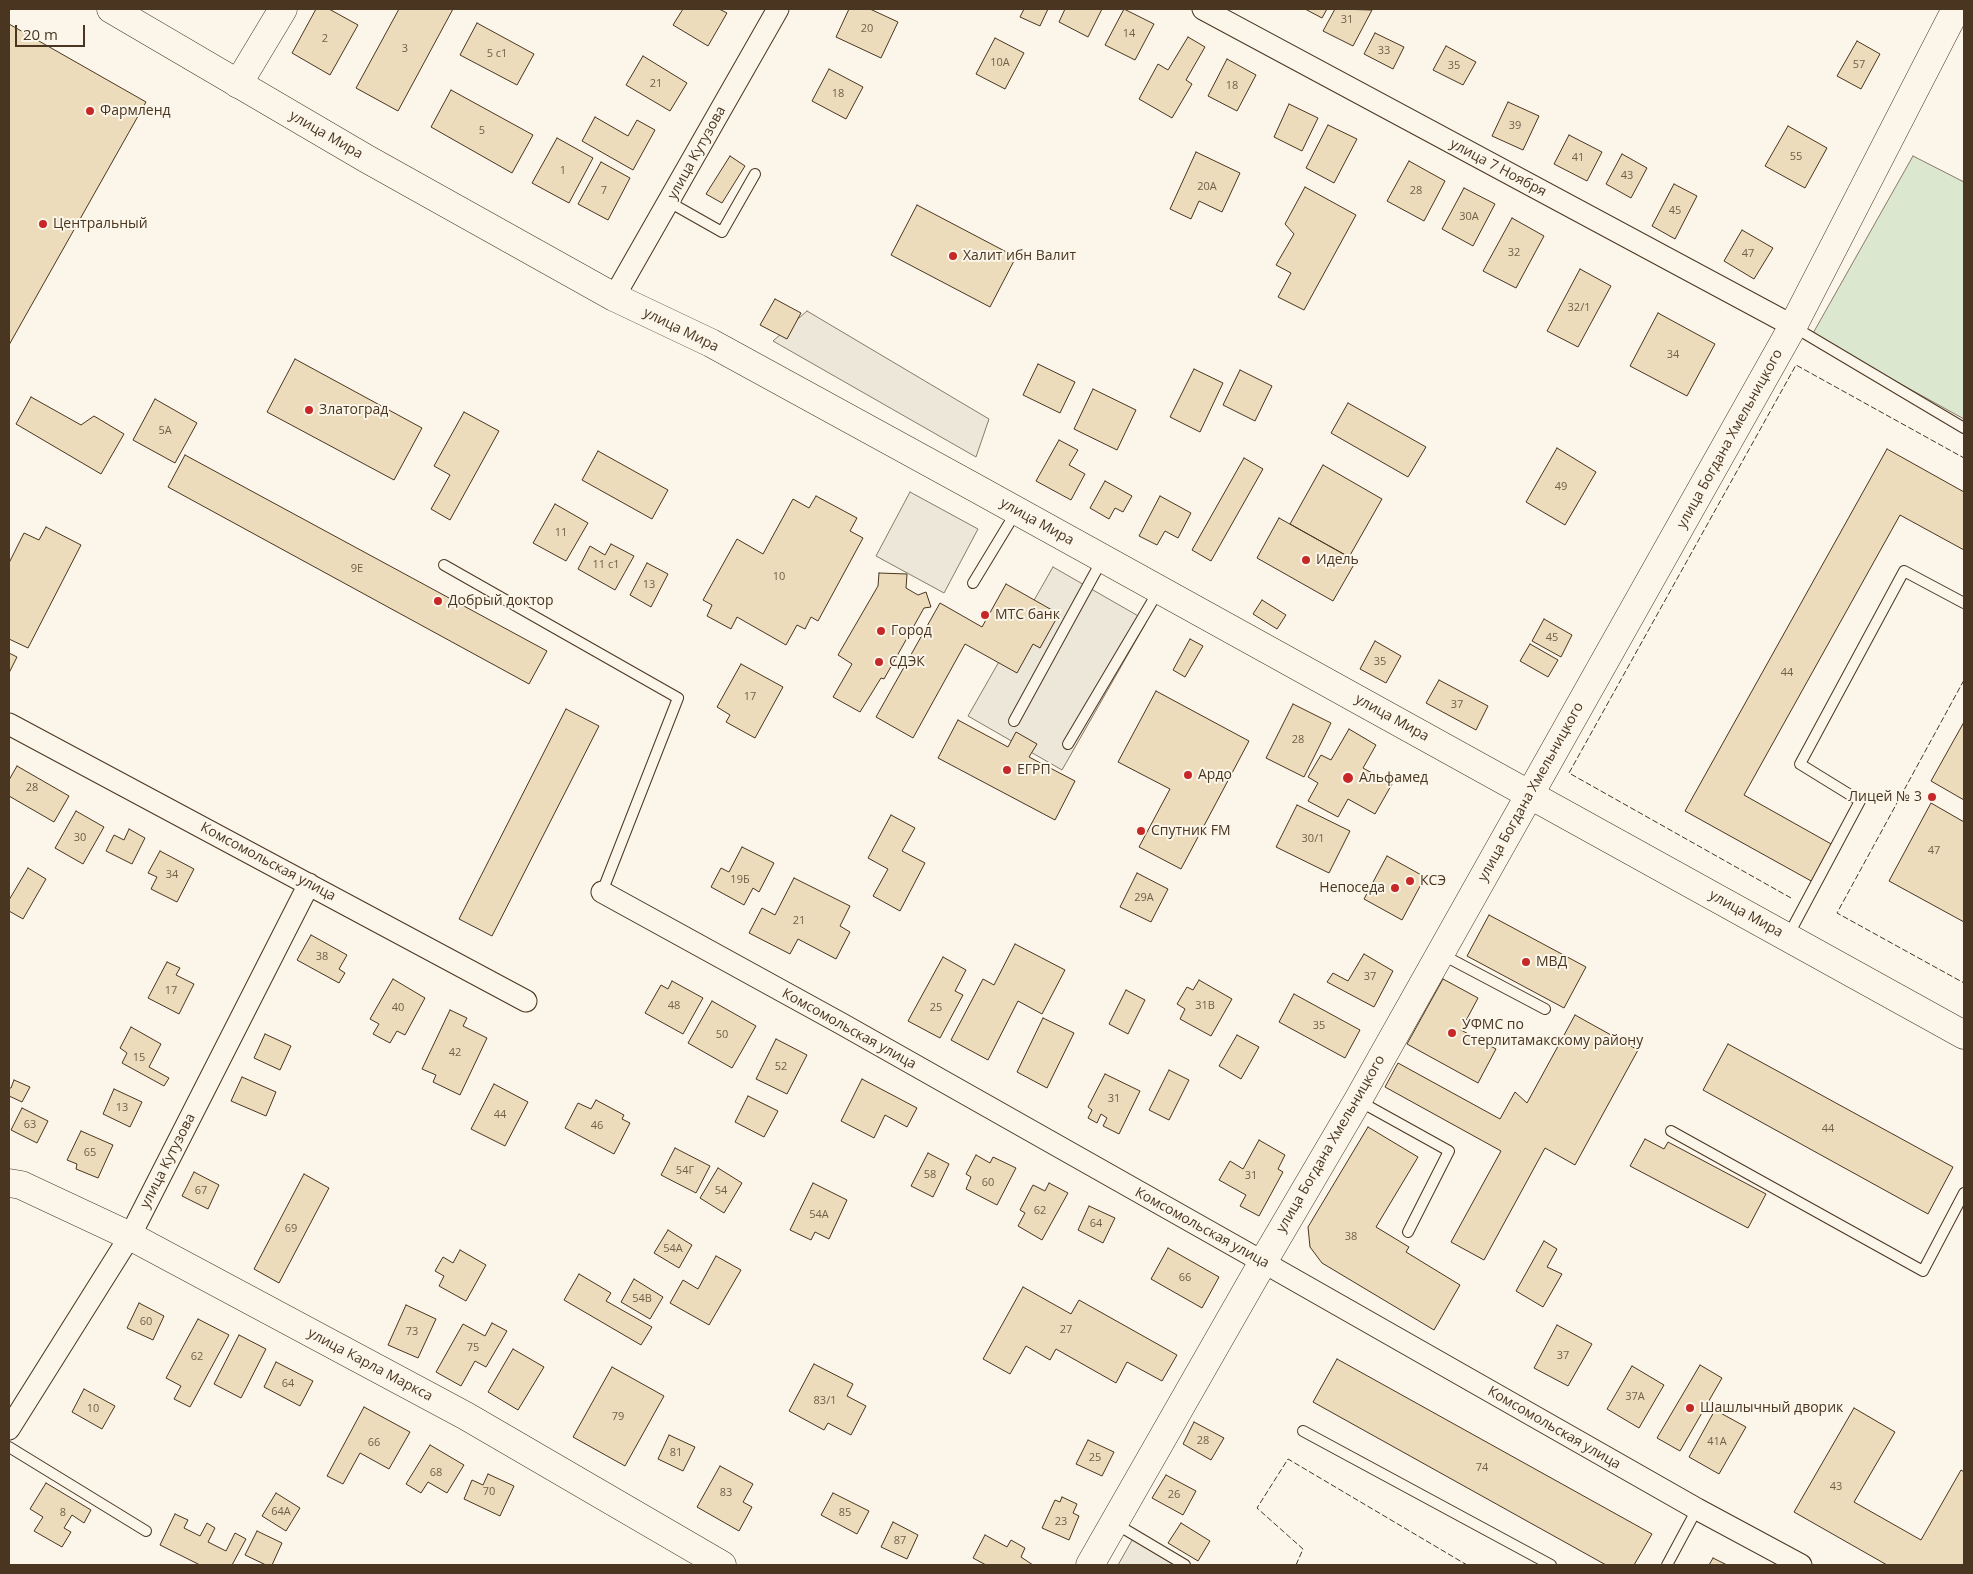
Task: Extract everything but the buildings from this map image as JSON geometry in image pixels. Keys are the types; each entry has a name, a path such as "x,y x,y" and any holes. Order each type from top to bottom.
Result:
{"main road":[{"name":"улица Мира","path":"111,9 367,159 614,297 710,343 1159,589 1964,1035"},
{"path":"238,84 283,9"},
{"name":"улица Богдана Хмельницкого","path":"1090,1565 1358,1100 1793,326 1956,9"},
{"name":"улица Карла Маркса","path":"9,1183 21,1185 130,1236 466,1416 722,1565"}],"street":[{"name":"улица Кутузова","path":"614,297 778,9"},
{"name":"улица 7 Ноября","path":"1203,9 1793,326"},
{"name":"Комсомольская улица","path":"9,724 526,1001"},
{"name":"улица Кутузова","path":"9,1429 130,1236 309,884"},
{"name":"Комсомольская улица","path":"602,892 842,1024 1697,1509 1801,1565"}],"lane":[{"path":"669,202 722,232 755,174"},
{"path":"1793,326 1964,428"},
{"path":"973,583 1017,511"},
{"path":"1014,721 1102,559"},
{"path":"444,565 678,698 602,892"},
{"path":"1788,937 1860,801 1800,764 1904,571 1964,603"},
{"path":"1068,744 1159,589"},
{"path":"1440,954 1545,1009"},
{"path":"1358,1100 1449,1151 1408,1232"},
{"path":"1671,1131 1923,1271 1964,1193"},
{"path":"1303,1430 1551,1565"},
{"path":"9,1448 146,1531"},
{"path":"1667,1565 1697,1509"},
{"path":"1115,1523 1173,1562 1185,1565"}],"green space":[{"path":"1913,156 1964,182 1964,419 1812,335"}],"shaded area":[{"path":"807,311 989,419 976,457 773,341"},
{"path":"910,492 978,529 944,593 876,556"},
{"path":"1053,567 1147,621 1062,770 968,716"},
{"path":"1135,1535 1175,1559 1172,1565 1118,1565"}],"fence":[{"path":"1791,898 1569,773 1796,365 1964,458"},
{"path":"1964,680 1837,913 1964,983"},
{"path":"1296,1565 1303,1549 1257,1508 1288,1459 1467,1565"}],"place":[{"name":"Фармленд","path":"90,111"},
{"name":"Центральный","path":"43,224"},
{"name":"Халит ибн Валит","path":"953,256"},
{"name":"Златоград","path":"309,410"},
{"name":"Идель","path":"1306,560"},
{"name":"Добрый доктор","path":"438,601"},
{"name":"МТС банк","path":"985,615"},
{"name":"Город","path":"881,631"},
{"name":"СДЭК","path":"879,662"},
{"name":"ЕГРП","path":"1007,770"},
{"name":"Ардо","path":"1188,775"},
{"name":"Альфамед","path":"1348,778"},
{"name":"Лицей № 3","path":"1932,797"},
{"name":"Спутник FM","path":"1141,831"},
{"name":"КСЭ","path":"1410,881"},
{"name":"Непоседа","path":"1395,888"},
{"name":"МВД","path":"1526,962"},
{"name":"УФМС по Стерлитамакскому району","path":"1452,1033"},
{"name":"Шашлычный дворик","path":"1690,1408"}]}
